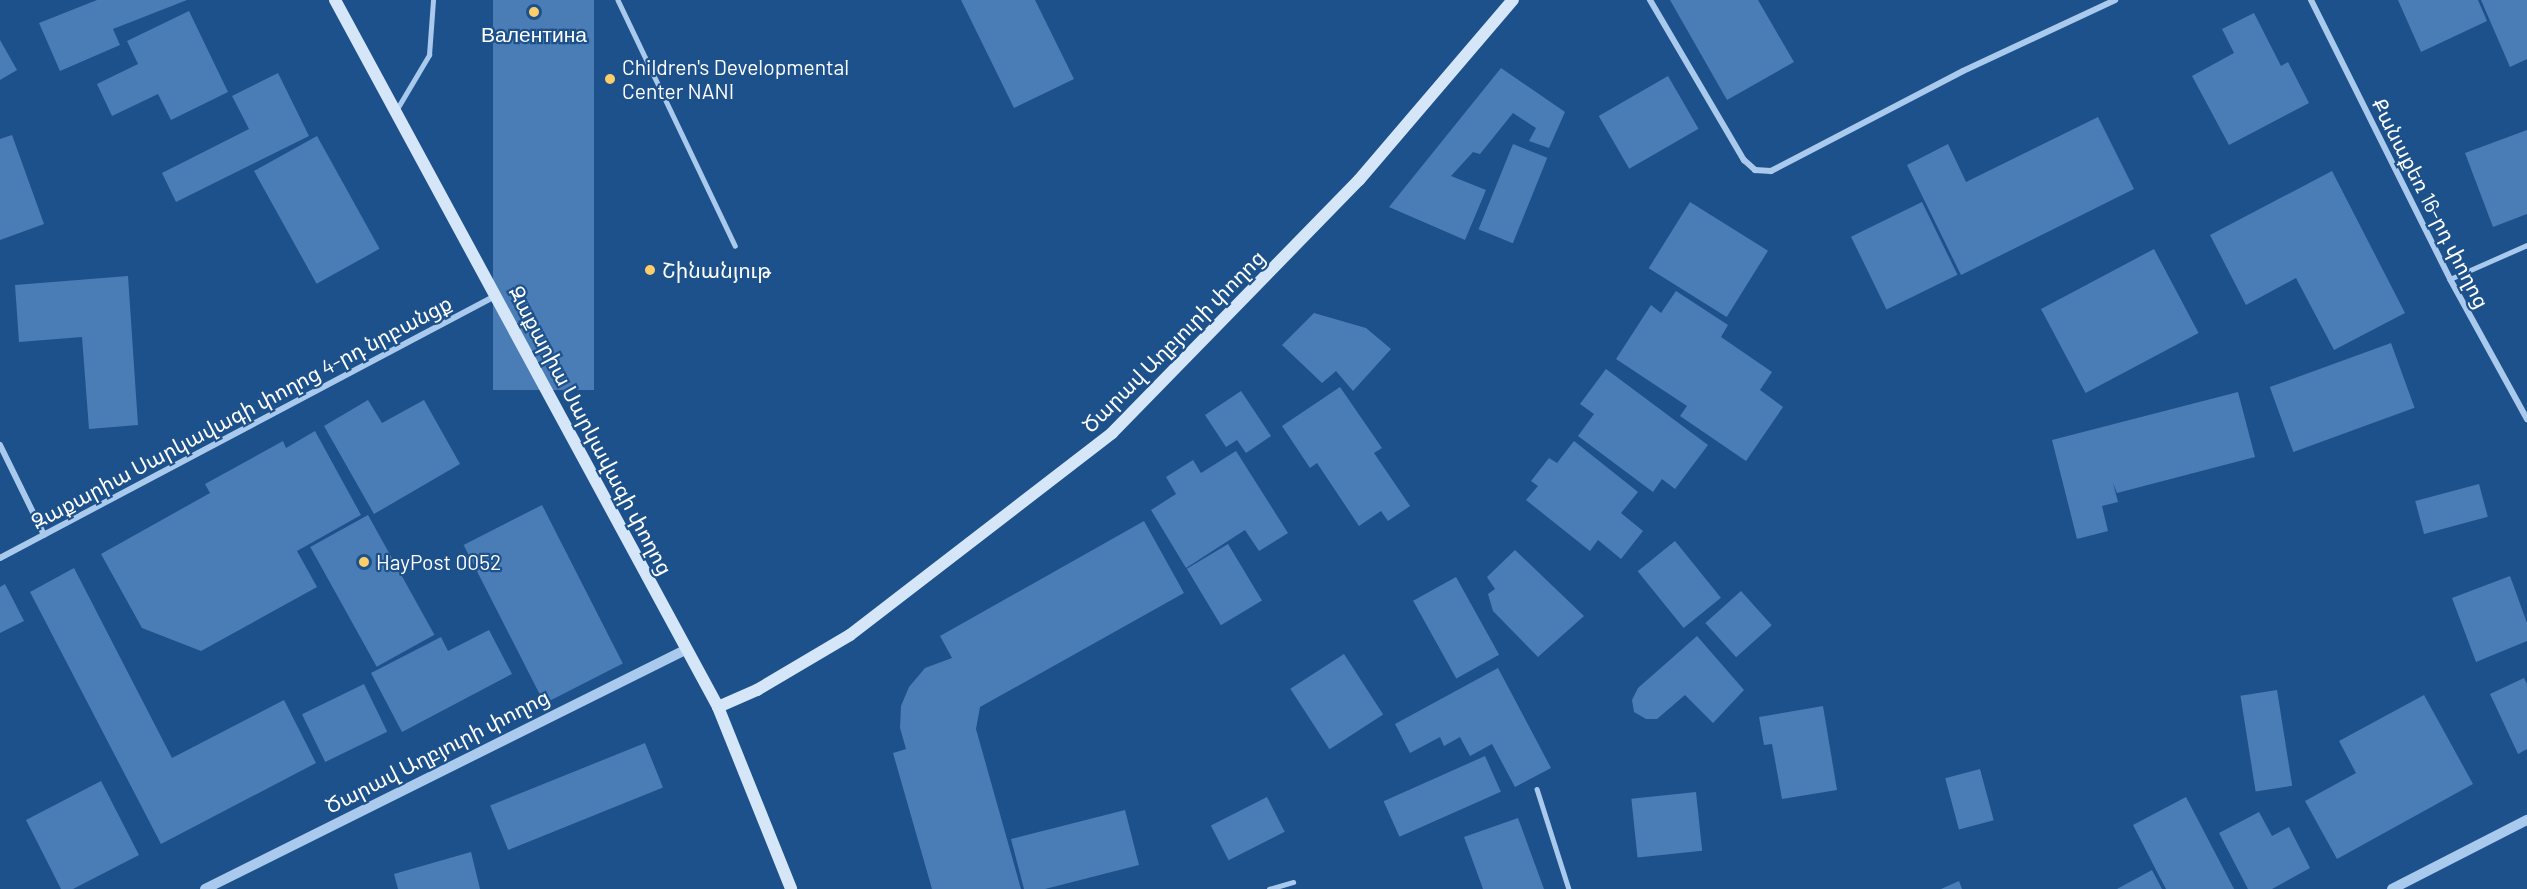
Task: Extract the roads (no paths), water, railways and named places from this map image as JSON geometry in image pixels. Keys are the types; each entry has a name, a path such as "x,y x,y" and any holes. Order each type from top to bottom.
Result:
{"main road":[{"name":"Զաքարիա Սարկավագի փողոց","path":"335,0 397,109 718,707 791,889"},
{"name":"Ծարավ Աղբյուրի փողոց","path":"718,707 757,690 850,635 1112,433 1359,180 1513,0"}],"street":[{"path":"1650,0 1744,160 1755,170 1771,171 1963,71 2115,0"},
{"name":"Քանաքեռ 16-րդ փողոց","path":"2311,0 2450,279 2527,419"},
{"name":"Զաքարիա Սարկավագի փողոց 4-րդ նրբանցք","path":"0,558 496,296"},
{"path":"0,445 44,536"},
{"name":"Ծարավ Աղբյուրի փողոց","path":"205,889 687,649"},
{"path":"2392,889 2527,820"}],"lane":[{"path":"397,109 429,55 433,0"},
{"path":"618,0 735,245"},
{"path":"2450,279 2527,245"},
{"path":"1537,789 1569,889"},
{"path":"1269,889 1293,882"}],"place":[{"name":"Валентина","path":"534,12"},
{"name":"Children's Developmental Center NANI","path":"610,79"},
{"name":"Շինանյութ","path":"650,270"},
{"name":"HayPost 0052","path":"364,562"}]}
